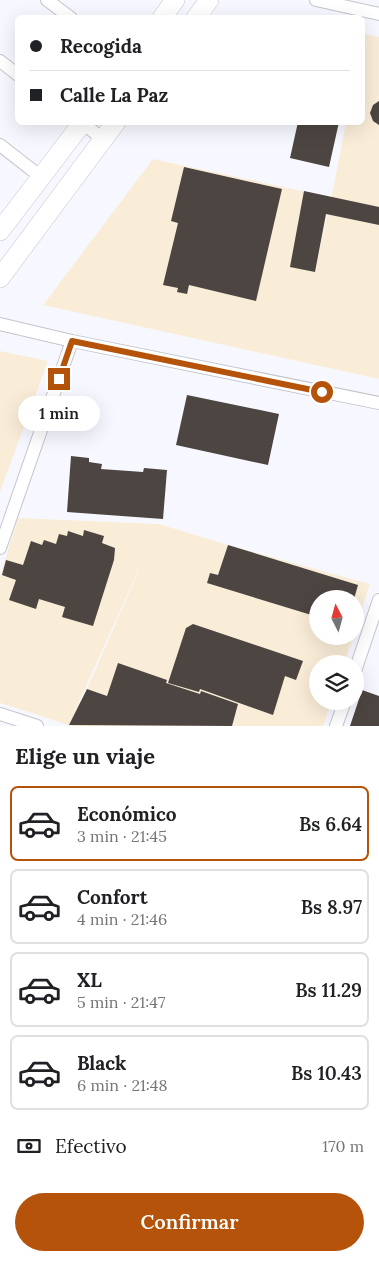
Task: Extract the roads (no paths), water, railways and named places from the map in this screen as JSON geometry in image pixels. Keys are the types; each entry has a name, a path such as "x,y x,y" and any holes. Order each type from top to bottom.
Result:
{"main road":[{"path":"164,15 175,0"},
{"path":"198,15 209,0"},
{"path":"0,231 80,125"},
{"path":"0,278 114,125"}],"street":[{"path":"48,0 56,13"},
{"path":"316,0 379,14"},
{"path":"85,125 103,139"},
{"path":"0,145 41,177"},
{"path":"0,324 72,341 379,403"},
{"path":"0,548 72,341"},
{"path":"360,655 379,600"},
{"path":"336,726 342,710"},
{"path":"0,714 37,726"}]}
